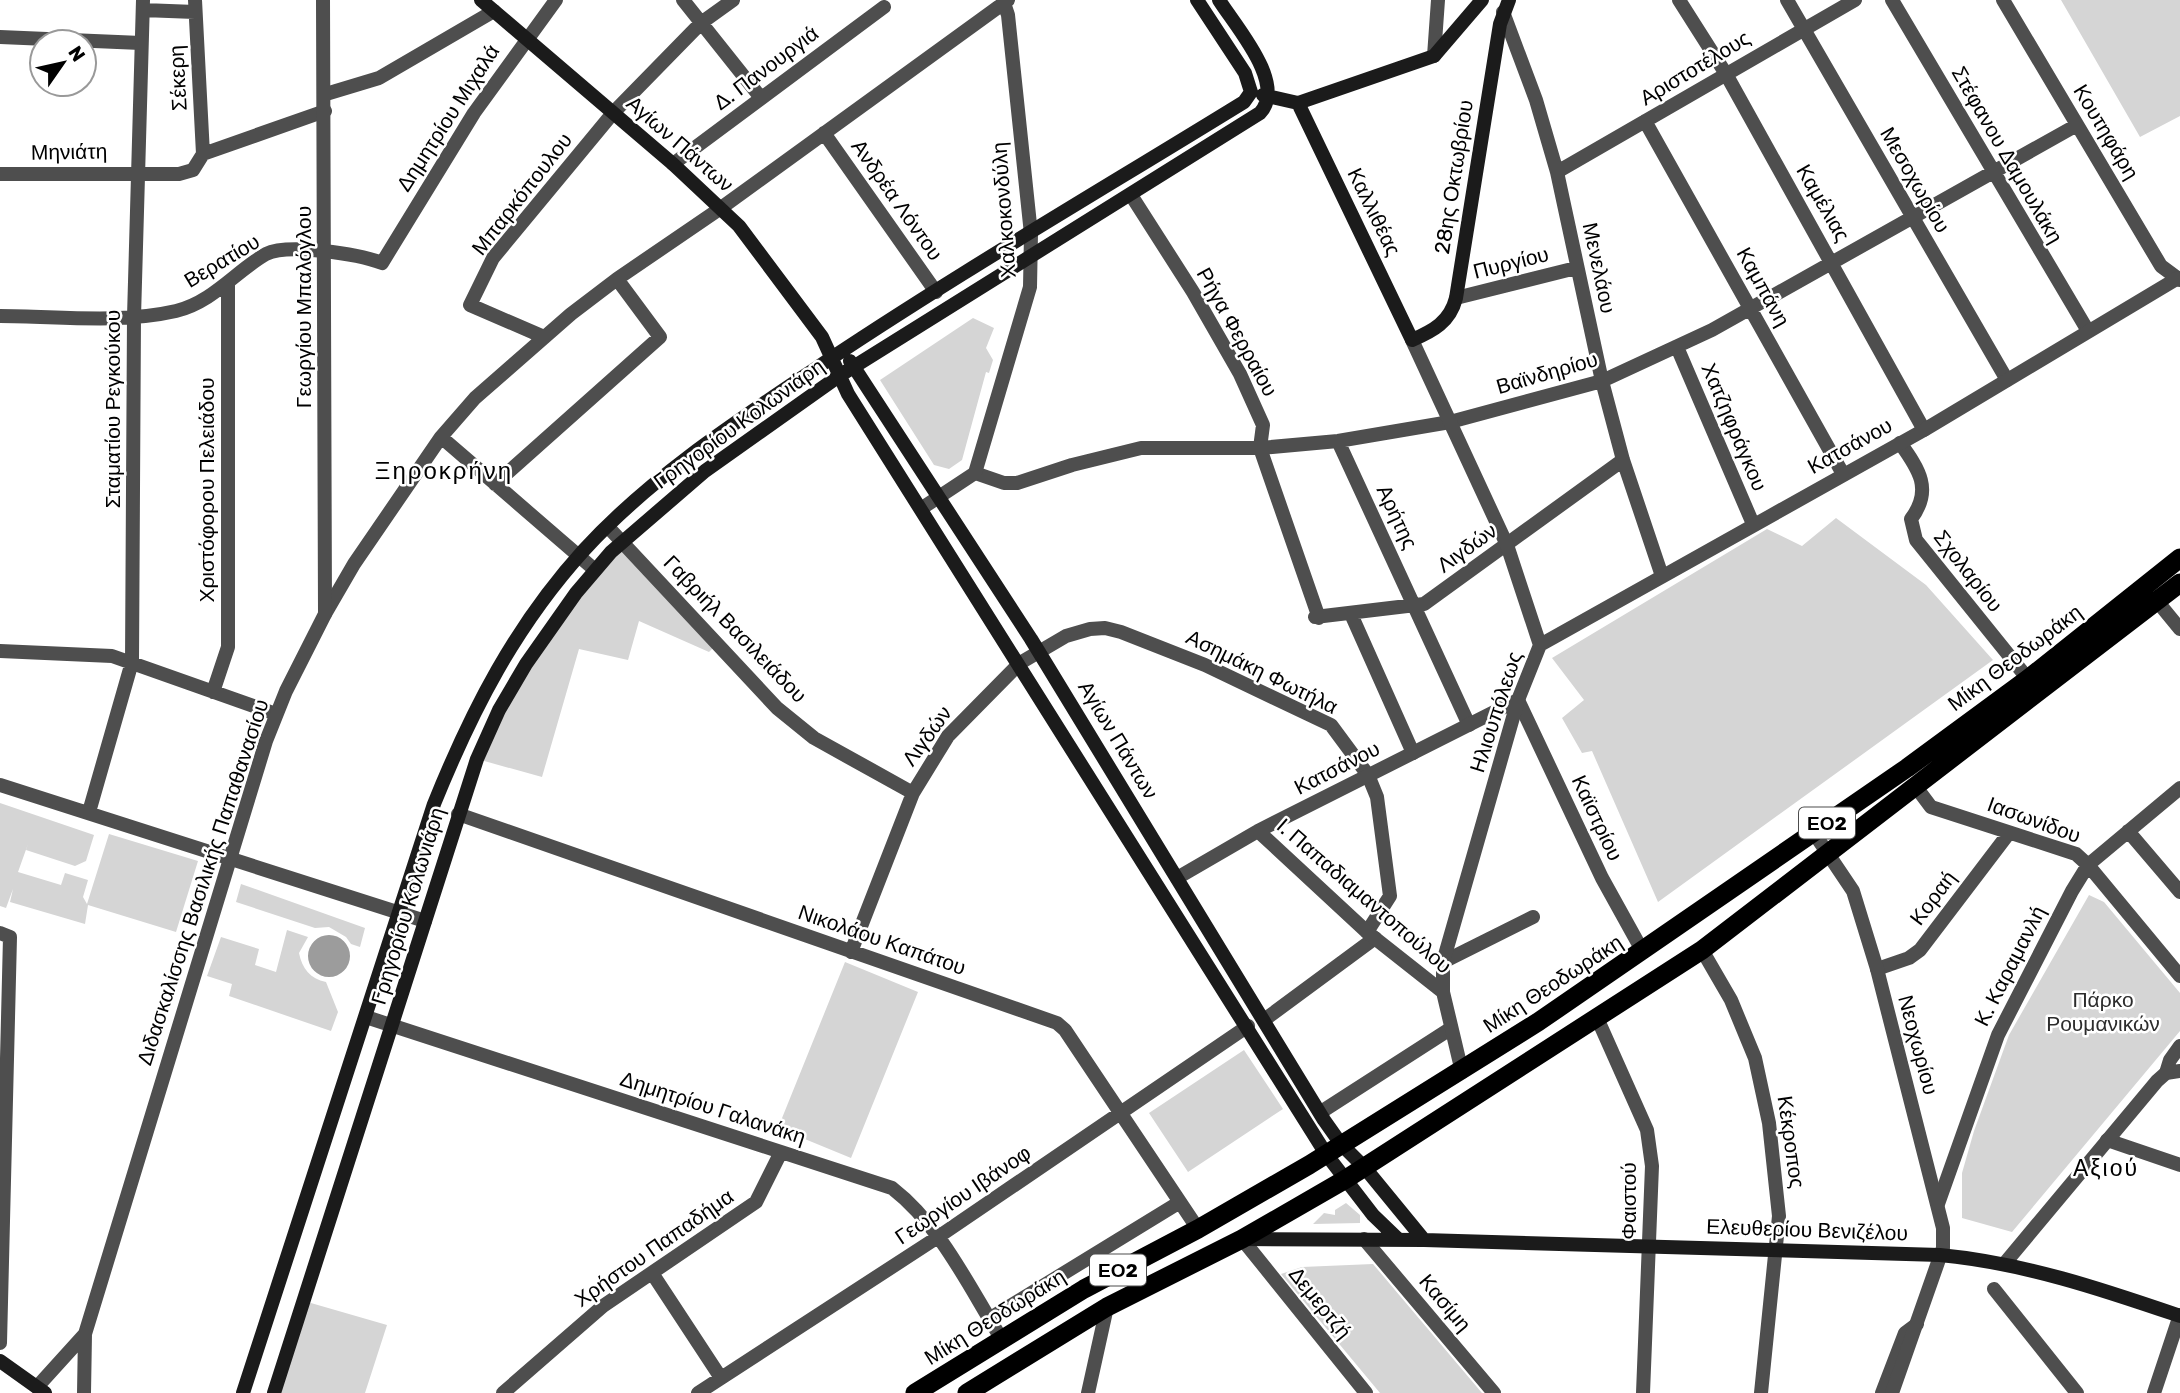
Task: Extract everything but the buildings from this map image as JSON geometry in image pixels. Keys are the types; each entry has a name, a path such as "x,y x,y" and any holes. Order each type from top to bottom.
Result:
{"highway":[{"name":"Μίκη Θεοδωράκη","path":"915,1393 1093,1283 1198,1229 1462,1072 1643,952 1814,833 2028,679 2180,558"},
{"name":"Μίκη Θεοδωράκη","path":"967,1393 1107,1307 1242,1238 1365,1168 1598,1020 1702,950 2180,583"}],"main road":[{"name":"Αγίων Πάντων","path":"481,0 673,164 721,208 759,250 834,355 839,376 1248,1027 1334,1149 1365,1168"},
{"path":"1219,0 1263,68 1269,96"},
{"path":"1199,1 1245,73 1251,92 1298,103 1434,57 1482,0"},
{"name":"28ης Οκτωβρίου","path":"1412,340 1444,321 1456,298 1506,6"},
{"name":"Γρηγορίου Κολωνιάρη","path":"243,1393 434,804 462,735 489,679 530,618 578,557 608,527 740,419 834,355 1244,102 1251,92"},
{"name":"Γρηγορίου Κολωνιάρη","path":"274,1393 393,1026 457,814 499,710 533,654 595,570 623,541 705,471 839,376 1252,120 1265,108 1269,96"},
{"name":"Καλλιθέας","path":"1298,103 1412,340"},
{"name":"Αγίων Πάντων","path":"834,355 855,366 1040,653 1321,1112 1346,1179"},
{"path":"1365,1168 1399,1213 1424,1240"},
{"path":"1346,1179 1373,1215 1399,1240"},
{"name":"Ελευθερίου Βενιζέλου","path":"1242,1238 1424,1240 1940,1255 2005,1263 2094,1286 2180,1316"},
{"path":"0,1361 41,1390"}],"street":[{"name":"Γεωργίου Μπαλόγλου","path":"323,0 326,94 325,614"},
{"name":"Δημητρίου Μιχαλά","path":"382,263 453,145 526,38 556,0"},
{"path":"683,0 761,98"},
{"name":"Μπαρκόπουλου","path":"544,337 470,305 494,258 613,113 701,23 733,0"},
{"path":"1434,57 1438,0"},
{"name":"Καμέλιας","path":"1679,0 1726,74 1924,430"},
{"name":"Μεσοχωρίου","path":"1787,0 2007,380"},
{"name":"Αριστοτέλους","path":"1557,172 1855,0"},
{"name":"Στέφανου Δαμουλάκη","path":"1892,0 1992,173 2088,331"},
{"name":"Κουτηφάρη","path":"2003,0 2161,266 2179,279"},
{"name":"Διδασκαλίσσης Βασιλικής Παπαθανασίου","path":"84,1393 85,1334 276,714 325,614 354,564 441,437 475,398 544,337 617,279 721,208 1005,1"},
{"name":"Χαλκοκονδύλη","path":"975,473 1026,302 1032,256 1005,1"},
{"path":"143,5 195,6"},
{"name":"Σταματίου Ρεγκούκου","path":"89,812 132,662 134,317 143,5"},
{"name":"Σέκερη","path":"195,6 203,154"},
{"name":"Μενελάου","path":"1506,6 1557,172 1576,268 1623,460 1662,576"},
{"name":"Δ. Πανουργιά","path":"673,164 884,7"},
{"path":"326,94 379,78 494,11"},
{"path":"0,37 141,43"},
{"path":"139,172 186,173 198,165 203,154 325,111"},
{"name":"Καμπάνη","path":"1645,121 1843,474"},
{"name":"Βαϊνδηρίου","path":"975,473 1004,483 1017,483 1072,464 1141,449 1260,448 1338,441 1450,422 1602,381 1751,307 2077,125"},
{"name":"Ανδρέα Λόντου","path":"824,133 936,292"},
{"name":"Μηνιάτη","path":"0,174 139,172"},
{"name":"Ρήγα Φερραίου","path":"1131,194 1240,374 1263,425 1260,448 1317,618"},
{"name":"Βερατίου","path":"0,316 134,317 180,309 228,285 270,253 325,250 382,263"},
{"name":"Πυργίου","path":"1456,298 1576,268"},
{"path":"495,484 660,337 617,279"},
{"name":"Κατσάνου","path":"1540,645 1924,430 2179,279"},
{"name":"Χριστόφορου Πελειάδου","path":"213,692 228,647 228,285"},
{"name":"Ηλιουπόλεως","path":"1412,340 1507,545 1540,645 1518,700 1443,962 1443,992 1462,1072"},
{"name":"Χατζηφράγκου","path":"1677,346 1753,524"},
{"path":"441,437 595,570"},
{"name":"Αρήτης","path":"1338,441 1469,725"},
{"name":"Σχολαρίου","path":"1900,443 1923,478 1923,497 1911,519 1916,540 2028,679"},
{"name":"Λιγδών","path":"1317,618 1427,603 1623,460"},
{"path":"922,509 975,473"},
{"name":"Γαβριήλ Βασιλειάδου","path":"608,527 777,708 814,738 913,793"},
{"path":"2157,601 2180,629"},
{"path":"1351,614 1413,753"},
{"name":"Λιγδών","path":"851,952 913,793 948,736 1020,663 1082,630 1105,628 1121,632"},
{"name":"Ασημάκη Φωτήλα","path":"1121,632 1205,664 1331,725 1368,775 1377,797 1390,891 1371,935"},
{"path":"0,651 105,655 132,662 276,714"},
{"name":"Κατσάνου","path":"1177,878 1258,831 1518,700"},
{"name":"Καϊστρίου","path":"1518,700 1602,878 1643,952"},
{"path":"0,785 425,921"},
{"name":"Ιασωνίδου","path":"1916,787 1931,807 2076,854 2180,976"},
{"name":"Κ. Καραμανλή","path":"1938,1204 1998,1035 2088,865 2180,788"},
{"name":"Νικολάου Καπάτου","path":"457,814 1057,1023 1065,1030 1198,1229"},
{"name":"Ι. Παπαδιαμαντοπούλου","path":"1258,831 1371,935 1443,992"},
{"path":"2128,831 2180,892"},
{"name":"Νεοχωρίου","path":"1814,833 1853,891 1877,970 1938,1204 1944,1235 1917,1324"},
{"name":"Κοραή","path":"1877,970 1909,958 1920,950 2009,833"},
{"path":"1443,962 1533,917"},
{"path":"0,933 10,937 0,1343"},
{"path":"1264,1020 1371,935"},
{"name":"Κέκροπος","path":"1702,950 1731,1000 1757,1067 1768,1114 1779,1216 1760,1393"},
{"name":"Δημητρίου Γαλανάκη","path":"366,1017 892,1188 913,1204 938,1237 1001,1338"},
{"name":"Φαιστού","path":"1598,1020 1647,1130 1652,1166 1643,1393"},
{"name":"Γεωργίου Ιβάνοφ","path":"698,1393 938,1237 1248,1027"},
{"path":"1321,1112 1450,1029"},
{"path":"2005,1263 2107,1140 2173,1072 2170,1060 2180,1046"},
{"path":"2107,1140 2180,1165"},
{"name":"Χρήστου Παπαδήμα","path":"503,1393 603,1306 756,1202 781,1152"},
{"path":"989,1319 1180,1202"},
{"name":"Δεμερτζή","path":"1242,1238 1366,1393"},
{"name":"Κασίμη","path":"1364,1240 1494,1393"},
{"path":"652,1273 721,1378"},
{"path":"1993,1289 2077,1393"},
{"path":"1088,1393 1107,1307"},
{"path":"2154,1393 2180,1316"},
{"path":"1882,1393 1905,1333 1917,1324"},
{"path":"1892,1393 1917,1324"},
{"name":"Διδασκαλίσσης Βασιλικής Παπαθανασίου","path":"41,1390 85,1334"}],"green space":[{"path":"2061,0 2180,0 2180,116 2140,137"},
{"path":"973,318 994,328 986,348 993,360 989,373 986,372 962,460 949,469 934,465 880,380"},
{"path":"1836,518 1926,585 1993,660 1658,902 1592,751 1582,753 1562,718 1584,700 1552,658 1767,529 1802,546"},
{"path":"623,541 717,644 709,652 639,621 628,660 579,649 542,777 477,759 554,624"},
{"path":"0,803 94,835 86,861 75,866 26,850 28,844 18,872 61,885 65,873 88,880 83,897 87,904 109,834 198,861 176,932 88,905 85,924 10,902 13,889 6,908 0,906"},
{"path":"241,884 365,928 360,947 351,944 346,937 329,927 315,928 236,902"},
{"name":"Πάρκο Ρουμανικών","path":"2089,895 2104,902 2180,993 2180,1031 2012,1232 1962,1218 1962,1173 1974,1131 2009,1035"},
{"path":"287,930 308,937 299,953 308,972 326,982 338,1012 331,1031 229,996 232,984 207,976 221,937 259,949 255,965 276,972"},
{"path":"845,962 918,992 851,1158 778,1128"},
{"path":"1244,1050 1283,1109 1188,1172 1149,1113"},
{"path":"1346,1203 1360,1215 1360,1223 1313,1224 1324,1213 1335,1215 1335,1210"},
{"path":"1373,1264 1482,1393 1380,1393 1281,1274 1302,1267"},
{"path":"304,1301 387,1325 365,1393 274,1393"}],"shaded area":[{"path":"329,935 344,941 350,956 344,971 329,977 314,971 308,956 314,941"}],"district":[{"name":"Ξηροκρήνη","path":"444,471"},
{"name":"Αξιού","path":"2106,1168"}]}
